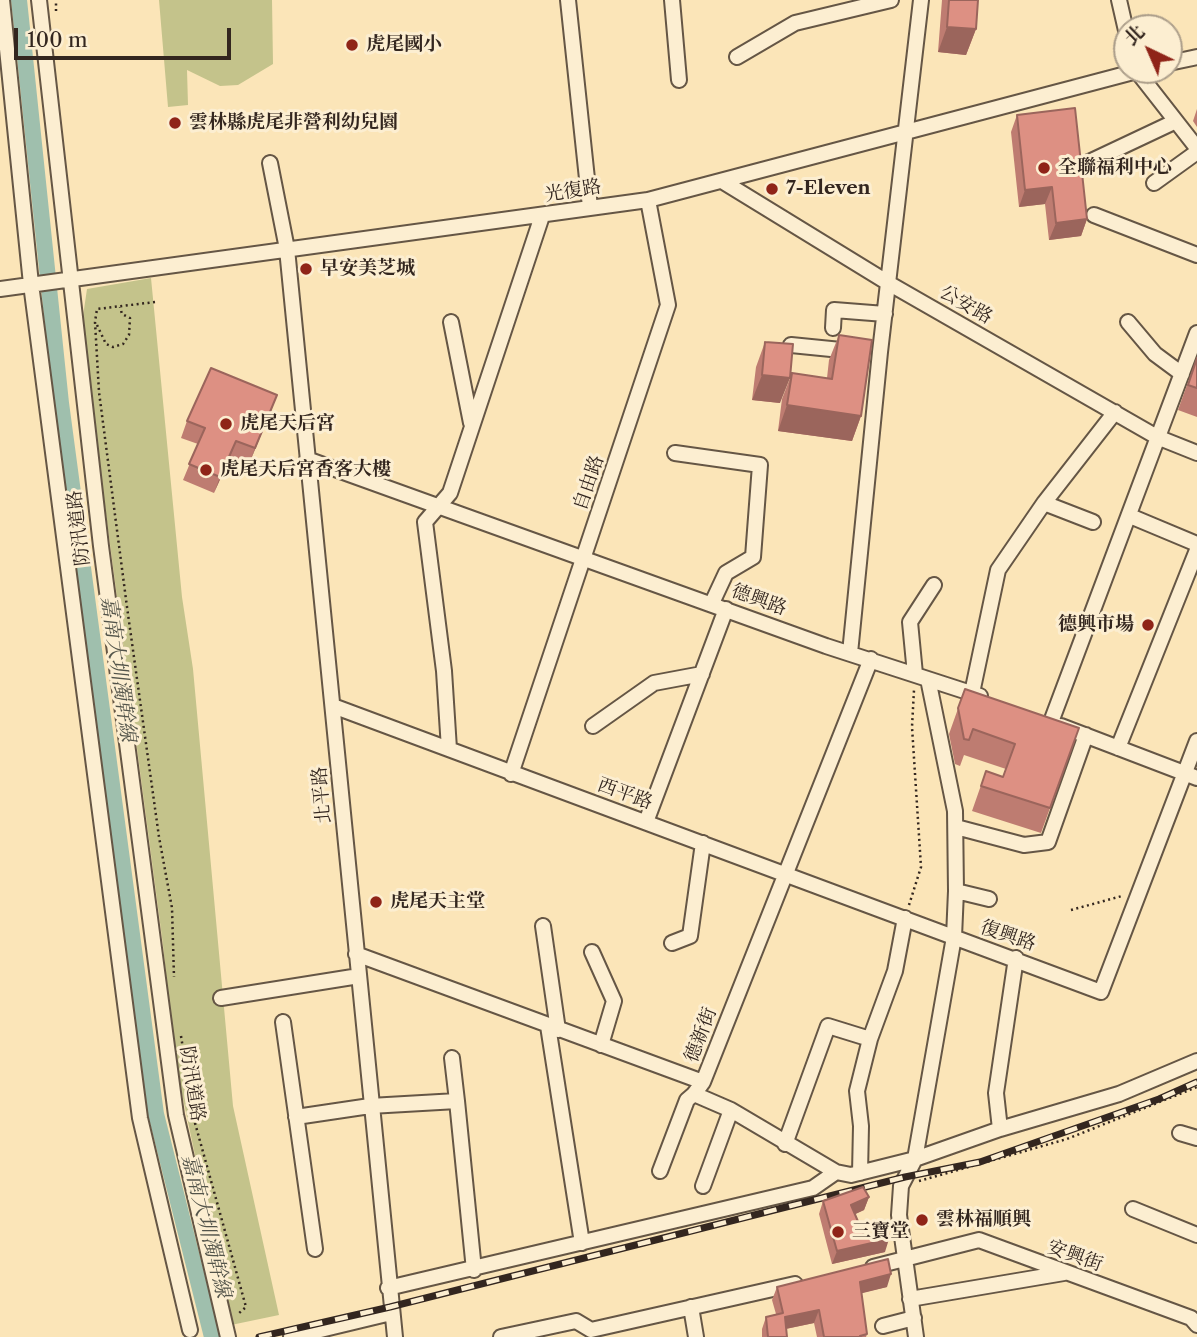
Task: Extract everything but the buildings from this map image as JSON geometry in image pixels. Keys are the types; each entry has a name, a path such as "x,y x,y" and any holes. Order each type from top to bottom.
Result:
{"street":[{"path":"2,0 140,1118 190,1330"},
{"name":"防汛道路","path":"39,0 68,278 176,1115 227,1333"},
{"path":"568,0 590,207"},
{"path":"671,0 679,80"},
{"path":"737,57 795,23 891,0"},
{"path":"850,653 880,352 921,0"},
{"name":"光復路","path":"0,289 648,200 1113,76"},
{"path":"1147,84 1197,150 1154,183"},
{"path":"1085,164 1174,122"},
{"name":"北平路","path":"270,163 287,249 388,1288 395,1337"},
{"name":"公安路","path":"722,181 890,284 1157,437 1197,453"},
{"name":"自由路","path":"511,774 668,305 648,200"},
{"path":"1094,215 1197,255"},
{"path":"449,749 444,671 425,522 450,493 542,216"},
{"path":"833,328 834,310 885,314"},
{"path":"451,322 472,426"},
{"path":"1128,322 1155,354 1182,374"},
{"path":"1191,776 1045,720 1130,516 1197,333"},
{"path":"791,345 880,352"},
{"path":"972,693 990,594 998,570 1044,503 1115,412"},
{"path":"676,453 760,465 753,557 726,573 712,603"},
{"name":"德興路","path":"307,459 994,702"},
{"path":"1044,503 1093,522"},
{"path":"1130,516 1197,544"},
{"path":"1118,748 1197,551"},
{"path":"934,585 910,622 956,827 954,937"},
{"path":"646,822 726,609"},
{"name":"德新街","path":"356,954 601,1045 699,1088 871,659"},
{"path":"593,726 654,683 702,674"},
{"name":"西平路","path":"333,706 954,937"},
{"path":"956,827 1024,845 1048,842 1086,735"},
{"name":"復興路","path":"916,1337 899,1215 901,1186 915,1159 954,937 1101,992 1139,894 1191,776 1197,741"},
{"path":"672,943 690,936 703,843"},
{"path":"956,891 989,899"},
{"path":"860,1173 861,1126 857,1091 870,1039 895,971 905,918"},
{"path":"543,926 553,1028 582,1243"},
{"path":"592,952 614,1001 601,1045"},
{"path":"1000,1129 996,1093 1016,958"},
{"path":"222,998 359,976"},
{"path":"283,1022 315,1249"},
{"path":"785,1144 828,1026 870,1039"},
{"path":"453,1058 474,1270"},
{"path":"660,1171 687,1100 699,1088 785,1144 836,1172 860,1173 915,1159 1000,1129 1119,1094 1197,1061"},
{"path":"296,1117 370,1106 457,1101"},
{"path":"704,1186 731,1110"},
{"path":"1180,1132 1197,1138"},
{"path":"388,1288 474,1270 813,1188 836,1172"},
{"path":"1133,1209 1197,1235"},
{"name":"安興街","path":"852,1271 979,1240 1191,1318 1197,1325"},
{"path":"910,1299 1064,1273"},
{"path":"501,1337 532,1334 576,1321 591,1330 811,1280"},
{"path":"691,1307 696,1337"},
{"path":"291,1337 391,1313"},
{"path":"883,1325 914,1318"}],"path":[{"path":"155,302 97,309 95,322 99,392 127,607 159,837 172,908 174,978"},
{"path":"95,322 106,344 120,346 128,338 130,318 122,314 120,306"},
{"path":"905,918 921,867 912,727 921,676"},
{"path":"1071,910 1110,898 1139,894"},
{"path":"180,1025 195,1123 246,1307 237,1315 239,1325 227,1333"},
{"path":"901,1186 1067,1139 1197,1087"}],"shaded area":[{"path":"159,0 272,0 273,64 238,85 220,86 187,70 188,105 168,107"},
{"path":"151,278 182,597 193,669 233,1106 279,1315 231,1325 174,1056 163,945 90,393 83,316 87,289"}],"waterway":[{"name":"嘉南大圳濁幹線","path":"19,0 61,403 156,1114 212,1337"}],"railway":[{"path":"259,1337 390,1307 905,1177 980,1162 1159,1099 1197,1082"}],"place":[{"name":"虎尾國小","path":"352,45"},
{"name":"雲林縣虎尾非營利幼兒園","path":"175,123"},
{"name":"全聯福利中心","path":"1044,168"},
{"name":"7-Eleven","path":"772,189"},
{"name":"早安美芝城","path":"306,269"},
{"name":"虎尾天后宮","path":"226,424"},
{"name":"虎尾天后宮香客大樓","path":"206,470"},
{"name":"德興市場","path":"1148,625"},
{"name":"虎尾天主堂","path":"376,902"},
{"name":"雲林福順興","path":"922,1220"},
{"name":"三寶堂","path":"838,1232"}]}
